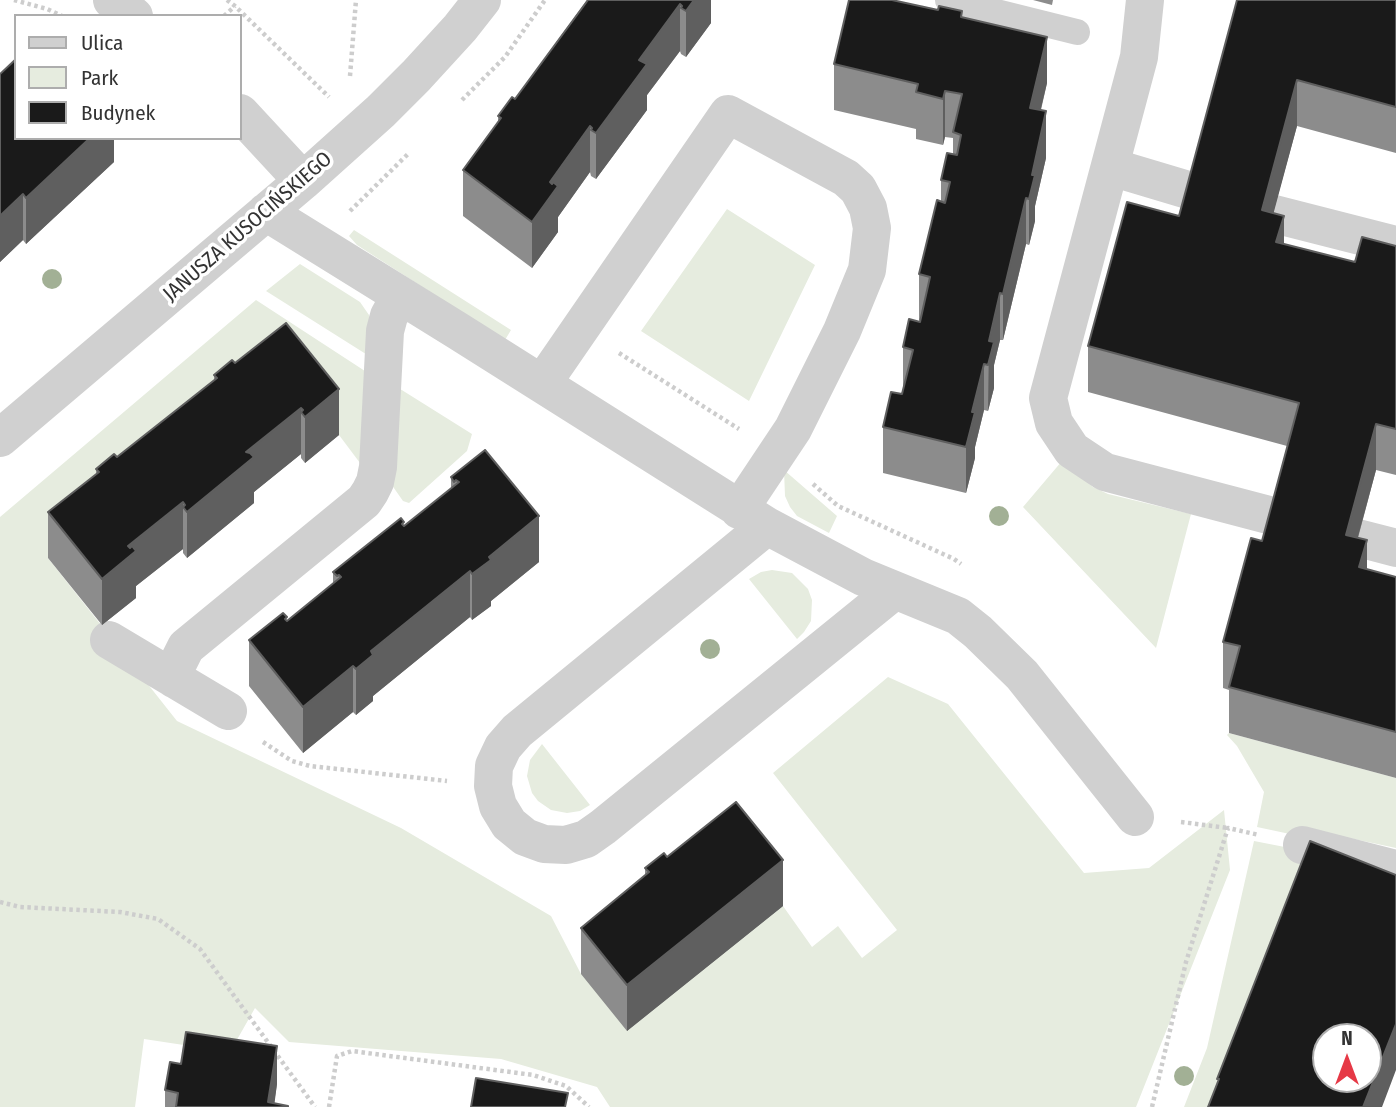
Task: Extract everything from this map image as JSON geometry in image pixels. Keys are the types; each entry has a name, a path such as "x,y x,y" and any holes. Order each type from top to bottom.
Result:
{"street":[{"path":"112,0 131,14"},
{"name":"JANUSZA KUSOCIŃSKIEGO","path":"0,438 303,181 381,111 460,28 482,0"},
{"path":"1145,0 1139,57 1048,398 1054,423 1072,450 1105,472 1280,518"},
{"path":"542,384 728,114 846,178 858,189 868,208 872,228 867,270 842,331 793,429 776,454 753,518 517,731 503,747 494,766 493,786 503,815 509,824 525,837 544,844 566,845 586,839 894,591"},
{"path":"242,115 303,181"},
{"path":"1111,167 1198,193"},
{"path":"266,212 753,518 863,577 958,617 999,651 1022,675 1135,817"},
{"path":"1274,214 1396,245"},
{"path":"174,679 186,647 364,501 370,492 379,467 385,331 389,316 400,296"},
{"path":"1358,538 1396,548"},
{"path":"109,640 229,710"},
{"path":"1302,845 1396,869"}],"lane":[{"path":"948,0 1077,32"}],"path":[{"path":"14,0 58,14"},
{"path":"227,0 330,98"},
{"path":"350,80 356,0"},
{"path":"459,103 505,57 545,0"},
{"path":"226,14 235,6"},
{"path":"344,216 413,149"},
{"path":"580,328 754,438 817,486 838,506 964,566"},
{"path":"229,710 235,724 292,761 310,766 493,786"},
{"path":"1152,1107 1186,962 1228,828 1302,845"},
{"path":"0,902 20,907 120,912 158,919 200,950 315,1107"},
{"path":"329,1107 337,1056 352,1051 533,1075 566,1086 589,1107"}],"green space":[{"path":"727,209 815,265 749,401 641,331"},
{"path":"354,230 511,330 505,340 357,245 349,236"},
{"path":"300,264 360,302 369,315 372,327 369,356 266,291"},
{"path":"256,300 368,373 360,463 339,435 48,558 177,721 401,828 551,916 581,974 783,906 812,947 838,926 862,958 897,930 773,773 888,677 948,704 1084,873 1149,868 1224,810 1230,870 1136,1107 610,1107 597,1087 501,1059 289,1042 255,1008 230,1052 144,1039 135,1107 0,1107 0,517"},
{"path":"397,387 472,434 467,451 409,503 403,501 389,481"},
{"path":"1062,461 1093,487 1108,494 1191,514 1156,648 1023,507"},
{"path":"784,470 837,516 829,533 797,516 790,507 785,496"},
{"path":"772,570 792,573 808,589 812,600 811,621 797,639 749,579 761,572"},
{"path":"1229,733 1396,778 1396,848 1307,829 1304,837 1257,827 1264,792 1237,746 1227,735"},
{"path":"542,744 590,805 580,811 567,813 551,810 538,801 532,793 527,776 530,760"},
{"path":"1254,841 1295,849 1322,863 1224,1107 1184,1107 1207,1048"}],"building":[{"path":"588,0 694,0 686,11 680,4 639,60 647,64 596,133 590,126 550,182 558,186 532,222 463,170 501,118 498,116 512,97 515,99"},
{"path":"849,0 892,0 938,10 939,6 962,11 961,17 1047,37 1030,108 1046,111 1032,175 1035,175 1029,199 1026,198 1003,294 1000,293 989,341 994,342 988,365 984,364 966,447 883,427 891,392 902,394 913,350 903,347 909,319 920,322 930,277 919,274 937,200 945,203 950,182 941,180 947,153 957,155 961,135 953,132 962,94 945,91 943,99 916,92 918,84 834,64"},
{"path":"1237,0 1396,0 1396,107 1297,80 1262,210 1284,216 1276,242 1355,262 1362,237 1396,246 1396,429 1376,424 1346,535 1367,540 1359,567 1396,577 1396,732 1229,687 1240,646 1223,642 1251,538 1262,541 1299,403 1088,346 1127,202 1179,216"},
{"path":"14,61 14,140 88,140 26,198 23,194 0,216 0,74"},
{"path":"286,323 339,389 305,417 301,408 246,452 254,457 187,512 183,502 128,546 132,546 136,551 102,579 48,512 99,472 96,469 114,454 117,457 217,378 214,375 232,360 235,363"},
{"path":"485,450 539,516 489,557 491,560 472,574 470,571 371,651 373,655 356,669 353,666 303,707 249,640 283,613 287,621 341,577 333,572 401,518 404,526 459,482 454,482 451,477"},
{"path":"736,802 783,860 627,985 581,928 649,872 645,868 664,853 667,857"},
{"path":"1310,841 1396,875 1396,1024 1382,1059 1382,1023 1312,1023 1312,1093 1369,1093 1363,1107 1208,1107"},
{"path":"186,1032 277,1046 268,1102 288,1107 176,1107 178,1093 165,1090 170,1062 181,1064"},
{"path":"476,1078 568,1093 565,1107 471,1107"}]}
